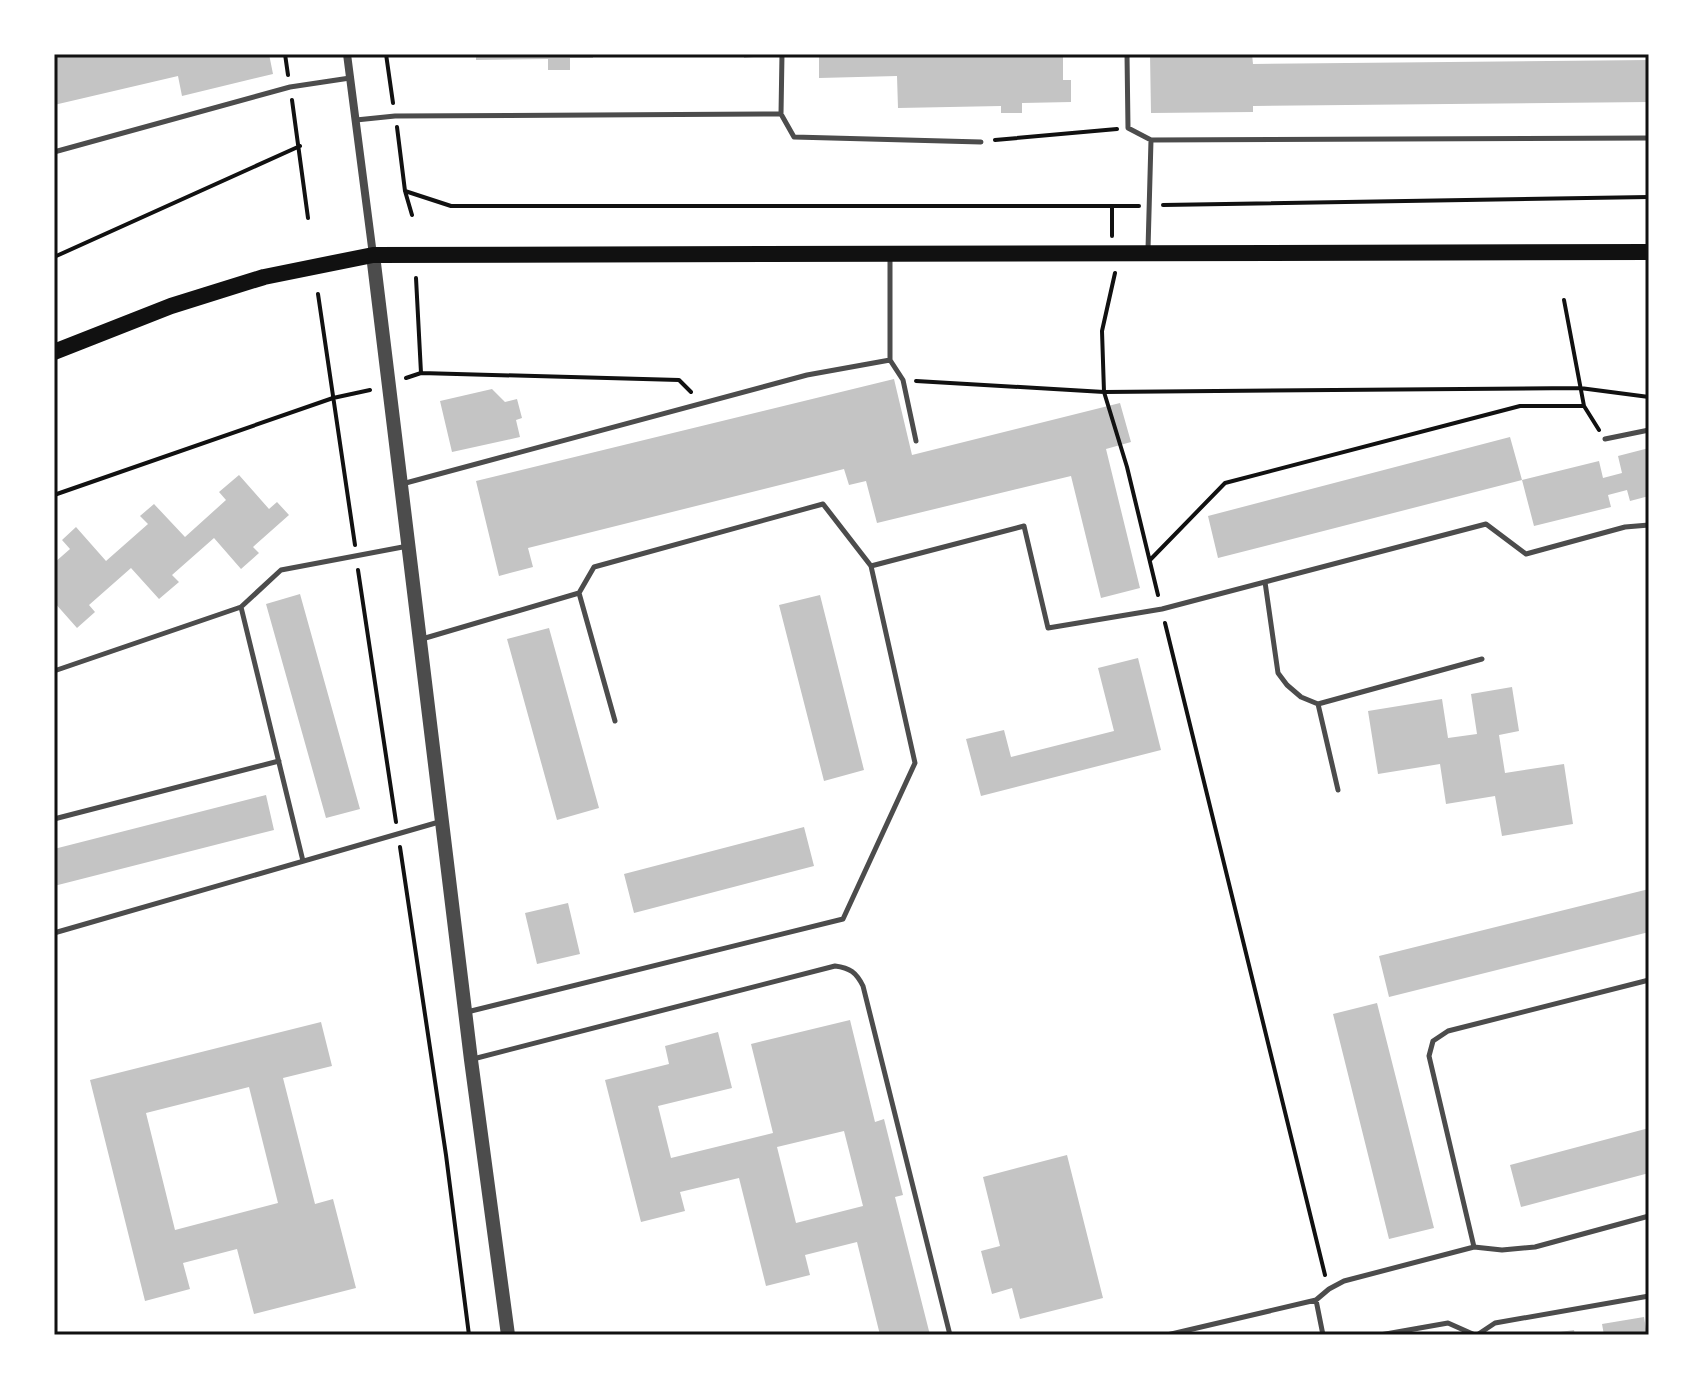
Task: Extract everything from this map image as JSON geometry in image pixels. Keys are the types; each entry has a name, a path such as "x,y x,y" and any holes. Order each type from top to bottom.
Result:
{"main road":[{"path":"54,352 171,306 264,277 373,255 1649,252"}],"street":[{"path":"347,54 444,821 471,1060 508,1335"}],"lane":[{"path":"782,54 781,114 794,137 981,142"},
{"path":"1127,54 1128,128 1151,140 1649,138"},
{"path":"54,152 290,87 350,78"},
{"path":"356,120 395,116 781,114"},
{"path":"1148,253 1151,140"},
{"path":"890,254 890,360 903,380 916,441"},
{"path":"402,484 807,375 890,360"},
{"path":"1605,439 1649,430"},
{"path":"420,640 579,593 594,567 823,504 871,566 915,763 843,919 466,1012"},
{"path":"871,566 1024,526 1048,628 1162,609 1486,524 1526,554 1625,527 1649,525"},
{"path":"54,671 241,607 281,570 409,545"},
{"path":"1265,582 1278,673 1301,697 1318,704 1482,659"},
{"path":"579,593 615,721"},
{"path":"241,607 303,861"},
{"path":"1318,704 1338,790"},
{"path":"54,819 279,761"},
{"path":"54,933 444,821"},
{"path":"471,1060 835,966 847,967 857,974 863,986 950,1335"},
{"path":"1474,1247 1429,1056 1433,1041 1448,1031 1649,980"},
{"path":"1167,1335 1316,1300 1344,1281 1474,1247 1502,1250 1535,1247 1649,1216"},
{"path":"1380,1335 1448,1323 1476,1335 1495,1323 1649,1296"},
{"path":"1316,1300 1323,1335"}],"path":[{"path":"285,54 308,218"},
{"path":"386,54 405,191 412,215"},
{"path":"981,142 1128,128"},
{"path":"54,257 300,146"},
{"path":"405,191 451,206 1148,206 1649,197"},
{"path":"1112,206 1116,276 1102,331 1104,392 1150,560 1329,1289"},
{"path":"416,278 421,373"},
{"path":"318,294 446,1155 469,1335"},
{"path":"1564,300 1584,406 1605,439"},
{"path":"400,380 421,373 679,380 703,403"},
{"path":"903,380 1104,392 1580,388 1649,397"},
{"path":"54,495 333,398 372,390"},
{"path":"1150,560 1225,483 1520,406 1584,406"}],"building":[{"path":"54,54 269,54 273,74 182,96 178,76 54,105"},
{"path":"476,54 593,54 593,58 570,58 570,70 548,70 548,59 476,60"},
{"path":"744,54 764,54 764,56 744,58"},
{"path":"819,54 1063,54 1063,80 1071,80 1071,102 1022,103 1022,113 1001,113 1001,106 898,108 897,76 819,78"},
{"path":"1150,54 1252,54 1253,64 1649,60 1649,102 1253,106 1253,112 1151,113"},
{"path":"894,379 912,455 1120,403 1131,442 1106,449 1140,588 1101,598 1071,476 877,523 866,481 849,485 844,469 528,548 533,567 499,576 476,481"},
{"path":"492,389 505,402 517,399 522,418 516,420 520,437 452,452 440,401"},
{"path":"1510,437 1522,480 1218,558 1208,516"},
{"path":"1649,448 1649,496 1630,501 1627,490 1608,495 1611,507 1534,526 1522,480 1599,461 1603,478 1622,473 1618,456"},
{"path":"239,475 269,509 277,502 289,515 253,547 259,553 241,569 214,538 172,575 179,582 159,599 131,568 89,605 95,612 77,628 54,602 54,563 70,549 62,540 76,527 106,561 148,524 140,516 154,504 185,537 226,500 219,492"},
{"path":"300,594 360,809 326,818 266,604"},
{"path":"820,595 864,770 824,781 779,605"},
{"path":"549,628 599,808 557,820 507,639"},
{"path":"1138,658 1161,750 981,796 966,739 1004,730 1011,757 1114,731 1098,668"},
{"path":"1512,687 1519,731 1499,735 1505,773 1564,764 1573,824 1502,836 1495,796 1446,804 1440,764 1378,774 1368,711 1442,699 1448,738 1477,734 1471,694"},
{"path":"266,795 274,830 54,886 54,849"},
{"path":"804,827 814,866 634,913 624,874"},
{"path":"1649,889 1649,932 1389,997 1379,956"},
{"path":"568,903 580,954 537,964 525,913"},
{"path":"1377,1003 1434,1228 1389,1239 1333,1014"},
{"path":"850,1020 875,1122 884,1119 903,1195 895,1197 930,1335 880,1335 857,1242 805,1255 810,1275 766,1286 739,1178 680,1192 685,1211 641,1222 605,1080 669,1064 665,1046 718,1032 732,1088 658,1106 671,1158 773,1133 751,1044","holes":["844,1131 863,1206 796,1223 777,1147"]},
{"path":"321,1022 332,1066 283,1078 315,1204 333,1199 356,1288 254,1314 237,1249 183,1263 190,1289 145,1301 90,1080","holes":["249,1087 278,1203 175,1230 146,1113"]},
{"path":"1649,1128 1649,1173 1521,1207 1510,1165"},
{"path":"1067,1155 1103,1298 1020,1319 1012,1288 992,1294 981,1251 1000,1246 983,1177"},
{"path":"1644,1317 1647,1335 1604,1335 1602,1324"},
{"path":"1574,1330 1575,1335 1553,1333"}]}
